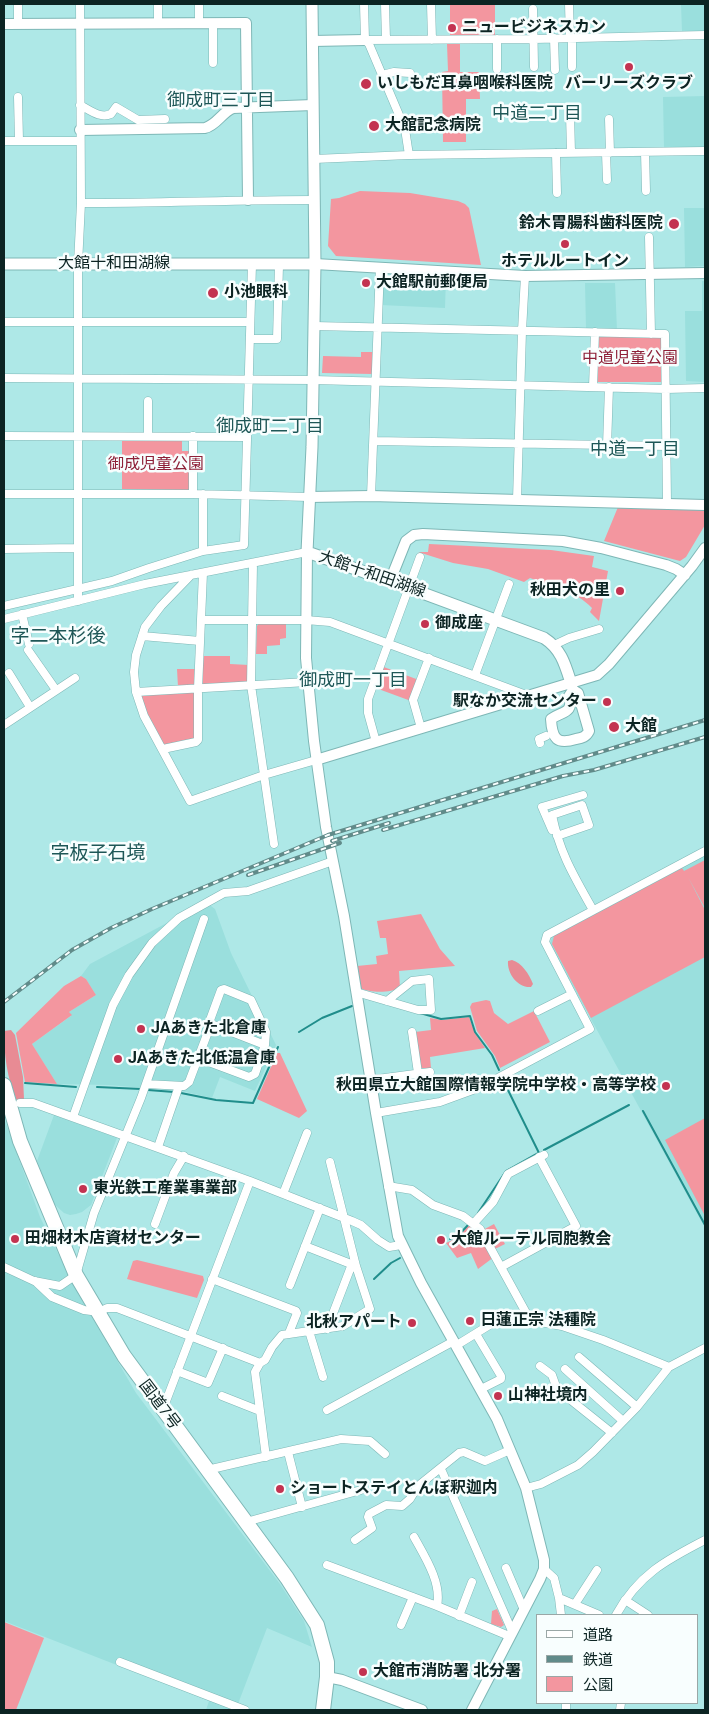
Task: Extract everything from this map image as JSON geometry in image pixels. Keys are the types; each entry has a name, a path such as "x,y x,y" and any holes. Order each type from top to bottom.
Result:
{"highway":[{"name":"国道7号","path":"4,1086 20,1141 76,1274 124,1356 287,1578 316,1625 326,1662 327,1677 323,1710"}],"main road":[{"name":"大館十和田湖線","path":"312,4 315,264 307,552 496,619 538,635 554,645"},
{"name":"大館十和田湖線","path":"4,264 315,264"},
{"path":"554,645 562,657 572,686"}],"street":[{"path":"18,4 18,24"},
{"path":"78,601 78,264 81,203 80,4"},
{"path":"158,4 158,23"},
{"path":"199,4 199,24"},
{"path":"364,4 365,40 369,44 405,129 409,156"},
{"path":"385,4 386,40"},
{"path":"431,4 432,40"},
{"path":"569,4 572,66"},
{"path":"533,9 534,67"},
{"path":"4,24 246,23 248,200"},
{"path":"213,24 214,63"},
{"path":"312,41 705,36"},
{"path":"554,38 554,70"},
{"path":"497,40 498,69"},
{"path":"382,75 394,72 410,73"},
{"path":"18,97 19,141"},
{"path":"80,105 103,116 111,114 116,108 138,120 165,119"},
{"path":"80,130 208,127 230,108 313,105"},
{"path":"570,113 570,153"},
{"path":"607,180 609,120"},
{"path":"4,141 80,141"},
{"path":"314,159 705,151"},
{"path":"645,152 646,191"},
{"path":"556,153 556,193"},
{"path":"81,203 315,200"},
{"path":"649,237 651,334"},
{"path":"4,606 112,581 203,551 244,545 252,264"},
{"path":"315,264 525,276 705,273"},
{"path":"250,340 277,339 279,265"},
{"path":"371,496 380,268"},
{"path":"517,500 525,276"},
{"path":"4,322 250,322"},
{"path":"314,326 665,334 667,503"},
{"path":"593,386 595,332"},
{"path":"4,378 313,380 666,389 705,388"},
{"path":"607,446 609,387"},
{"path":"148,401 148,436"},
{"path":"4,436 247,437"},
{"path":"193,436 193,494"},
{"path":"374,441 667,446"},
{"path":"4,494 371,496 705,505"},
{"path":"203,494 203,551"},
{"path":"390,581 406,541 414,534 538,539 581,544 666,565 684,575"},
{"path":"4,549 78,548"},
{"path":"191,575 160,606 145,627 136,655 134,672 136,692 144,716 190,801 264,774 529,696 572,686 605,668 705,548"},
{"path":"4,619 191,575 307,552 307,682 316,760 388,1186 401,1245 497,1419 526,1488 544,1560 544,1569 472,1710"},
{"path":"376,742 367,705 371,689 420,557"},
{"path":"253,564 251,685 274,844"},
{"path":"163,749 198,740 198,689 203,573"},
{"path":"476,675 509,584"},
{"path":"22,614 28,647 56,690"},
{"path":"201,620 253,619 330,622 529,696"},
{"path":"554,645 599,628"},
{"path":"142,636 200,640"},
{"path":"421,728 413,700 429,658"},
{"path":"9,673 30,707"},
{"path":"4,725 75,678"},
{"path":"136,692 307,682"},
{"path":"572,686 578,693 589,731 584,737 565,743 556,737 551,720 563,714 569,708 571,702 569,696 572,686"},
{"path":"540,743 538,738 546,736"},
{"path":"583,795 542,804 563,857 593,910"},
{"path":"582,805 589,825 555,835 552,816 582,805"},
{"path":"376,1113 440,1102 481,1087 590,1029 545,942 547,935 705,851"},
{"path":"73,1117 113,1005 129,975 152,943 179,918 224,894 248,890 333,861"},
{"path":"4,1267 34,1281 60,1286 76,1274 94,1212 146,1084 204,919"},
{"path":"356,992 387,1001 418,1010 431,1010 429,979 412,981 387,1001"},
{"path":"146,1084 184,1086 189,1082 198,1058 211,1024 210,1020 221,990 224,989 247,997 266,1032 265,1045 260,1061 252,1076 249,1077 198,1058"},
{"path":"538,1011 572,994"},
{"path":"211,1024 265,1045"},
{"path":"412,1032 418,1073"},
{"path":"370,1080 430,1072"},
{"path":"158,1147 179,1086"},
{"path":"20,1103 33,1103 184,1156 361,1225 388,1247 401,1245"},
{"path":"283,1194 308,1133"},
{"path":"155,1224 174,1173 184,1156"},
{"path":"474,1223 493,1202 508,1174 541,1156 576,1226 501,1268"},
{"path":"266,1457 255,1372 260,1362 265,1360 282,1335 343,1326 370,1309 354,1265 330,1162"},
{"path":"163,1409 250,1181"},
{"path":"388,1186 412,1190 433,1205 463,1216 474,1223 480,1229 530,1320 562,1326 603,1340 669,1368"},
{"path":"290,1285 320,1208"},
{"path":"305,1246 354,1265"},
{"path":"327,1329 354,1265"},
{"path":"212,1279 296,1311 297,1313 289,1333"},
{"path":"34,1281 52,1298 84,1310 99,1312 107,1308 117,1308 260,1362"},
{"path":"327,1410 476,1334 504,1316"},
{"path":"309,1331 323,1377"},
{"path":"476,1334 501,1376 501,1379 481,1389"},
{"path":"177,1371 208,1384 223,1348"},
{"path":"526,1488 542,1484 578,1465 637,1407 669,1368 705,1348"},
{"path":"579,1357 637,1407"},
{"path":"540,1366 552,1375 557,1388 612,1433"},
{"path":"565,1369 623,1421"},
{"path":"222,1396 260,1412"},
{"path":"207,1470 342,1439 370,1441 385,1454"},
{"path":"355,1540 372,1528 368,1517 369,1514 386,1505 402,1506 410,1499 418,1486 459,1454 464,1452 484,1461 510,1450"},
{"path":"288,1452 302,1507"},
{"path":"441,1469 511,1634"},
{"path":"246,1522 362,1490"},
{"path":"414,1537 428,1562 439,1596 437,1606"},
{"path":"617,1614 625,1600 642,1580 665,1562 705,1540"},
{"path":"326,1566 511,1634"},
{"path":"506,1568 524,1610"},
{"path":"544,1569 554,1578 561,1614"},
{"path":"575,1604 597,1570"},
{"path":"459,1616 472,1582"},
{"path":"401,1625 413,1597"},
{"path":"559,1598 597,1614"},
{"path":"625,1600 646,1614"},
{"path":"120,1662 245,1710"},
{"path":"327,1677 342,1680 422,1710"}],"shaded area":[{"path":"681,4 705,4 705,31 682,32"},
{"path":"705,96 705,147 664,148 663,97"},
{"path":"684,208 705,208 705,266 685,267"},
{"path":"382,276 446,278 445,308 381,305"},
{"path":"702,281 705,281 705,382 686,381 685,311 702,311"},
{"path":"585,283 615,283 617,330 586,329"},
{"name":"秋田県立大館国際情報学院中学校・高等学校","path":"705,855 705,1228 550,944 552,936"},
{"path":"206,902 215,909 231,953 276,1045 255,1091 220,1077 212,1098 181,1091 109,1085 57,1084 32,1044 71,1016 69,1012 96,995 86,979 81,976 90,964"},
{"path":"512,960 522,966 527,973 533,984 531,987 518,983 511,975 508,961"},
{"path":"11,1030 15,1035 23,1077 24,1099 17,1101 8,1075 5,1049 4,1031"},
{"path":"54,1115 117,1138 91,1205 76,1214 64,1213 53,1203 37,1161"},
{"path":"4,1118 40,1217 79,1295 136,1393 280,1584 304,1621 312,1647 267,1628 236,1709 238,1710 206,1710 209,1701 4,1621"}],"green space":[{"path":"450,4 495,4 495,35 450,36"},
{"path":"447,44 460,44 460,72 479,72 480,99 466,99 466,142 443,142 442,72 448,71"},
{"path":"360,191 410,193 458,201 465,204 469,208 481,265 336,256 328,246 331,199"},
{"name":"中道児童公園","path":"599,336 662,337 663,380 661,382 596,382 597,338"},
{"path":"361,352 373,352 372,374 322,373 323,356 361,357"},
{"name":"御成児童公園","path":"122,440 182,440 182,451 190,451 191,487 188,490 122,489"},
{"path":"618,507 705,508 705,525 686,557 680,561 604,541"},
{"path":"429,544 551,550 594,556 592,567 608,571 599,621 590,612 592,608 571,593 530,578 524,582 488,569 453,563 418,552 428,552"},
{"path":"259,623 286,624 286,638 280,639 280,645 267,646 267,654 256,654 257,626"},
{"path":"203,656 230,656 230,664 249,665 249,680 247,683 205,685 202,683"},
{"path":"381,666 419,680 411,701 373,687"},
{"path":"177,669 197,669 197,684 194,686 178,687"},
{"path":"196,690 197,738 163,746 148,718 140,693"},
{"path":"705,860 705,908 688,877 705,910 705,957 591,1018 552,944 554,936 682,868 684,871"},
{"path":"421,914 440,949 455,966 399,971 400,988 391,991 374,992 360,988 357,966 377,964 376,956 388,954 386,938 380,938 377,921"},
{"path":"81,976 86,979 96,995 69,1012 72,1015 32,1044 57,1084 25,1082 16,1033 64,986"},
{"path":"490,1001 494,1013 508,1024 534,1011 550,1042 500,1068 495,1056 477,1031 470,1007 472,1003"},
{"path":"469,1017 475,1033 485,1048 430,1057 431,1068 421,1068 415,1032 431,1030 430,1018 442,1020"},
{"path":"277,1053 280,1053 307,1111 299,1118 257,1099"},
{"path":"705,1118 705,1216 665,1140"},
{"path":"471,1223 478,1230 494,1257 478,1269 471,1253 457,1258 446,1243 457,1238"},
{"path":"494,1224 505,1244 493,1250 483,1230"},
{"path":"137,1260 203,1276 204,1280 197,1298 127,1279 133,1261"},
{"path":"497,1609 504,1625 501,1627 491,1624 492,1611"},
{"path":"4,1622 44,1638 16,1710 4,1710"}],"waterway":[{"path":"299,1032 322,1018 352,1006"},
{"path":"420,1013 441,1019 470,1016 475,1032 492,1055 499,1070"},
{"path":"181,1093 216,1100 253,1103 278,1047"},
{"path":"504,1082 539,1153"},
{"path":"25,1083 76,1087"},
{"path":"97,1087 141,1089"},
{"path":"148,1090 174,1092"},
{"path":"544,1150 629,1105"},
{"path":"643,1111 705,1225"},
{"path":"478,1213 506,1171 538,1153"},
{"path":"450,1239 457,1237 468,1225"},
{"path":"374,1279 391,1263 400,1258"}],"railway":[{"path":"4,1002 72,950 111,928 328,835 705,720"},
{"path":"383,830 563,776 594,770 705,737"},
{"path":"332,841 389,823"},
{"path":"248,875 340,843"}],"place":[{"name":"ニュービジネスカン","path":"452,28"},
{"name":"バーリーズクラブ","path":"629,67"},
{"name":"いしもだ耳鼻咽喉科医院","path":"366,84"},
{"name":"大館記念病院","path":"374,126"},
{"name":"鈴木胃腸科歯科医院","path":"674,224"},
{"name":"ホテルルートイン","path":"565,244"},
{"name":"大館駅前郵便局","path":"366,283"},
{"name":"小池眼科","path":"213,293"},
{"name":"秋田犬の里","path":"620,591"},
{"name":"御成座","path":"425,624"},
{"name":"駅なか交流センター","path":"607,702"},
{"name":"大館","path":"614,727"},
{"name":"JAあきた北倉庫","path":"141,1029"},
{"name":"JAあきた北低温倉庫","path":"118,1059"},
{"name":"秋田県立大館国際情報学院中学校・高等学校","path":"666,1086"},
{"name":"東光鉄工産業事業部","path":"83,1189"},
{"name":"田畑材木店資材センター","path":"15,1239"},
{"name":"大館ルーテル同胞教会","path":"441,1240"},
{"name":"日蓮正宗 法種院","path":"470,1321"},
{"name":"北秋アパート","path":"412,1323"},
{"name":"山神社境内","path":"498,1396"},
{"name":"ショートステイとんぼ釈迦内","path":"280,1489"},
{"name":"大館市消防署 北分署","path":"363,1672"}],"district":[{"name":"御成町三丁目","path":"221,101"},
{"name":"中道二丁目","path":"537,114"},
{"name":"御成町二丁目","path":"270,427"},
{"name":"中道一丁目","path":"635,450"},
{"name":"字二本杉後","path":"58,637"},
{"name":"御成町一丁目","path":"353,681"},
{"name":"字板子石境","path":"98,854"}]}
